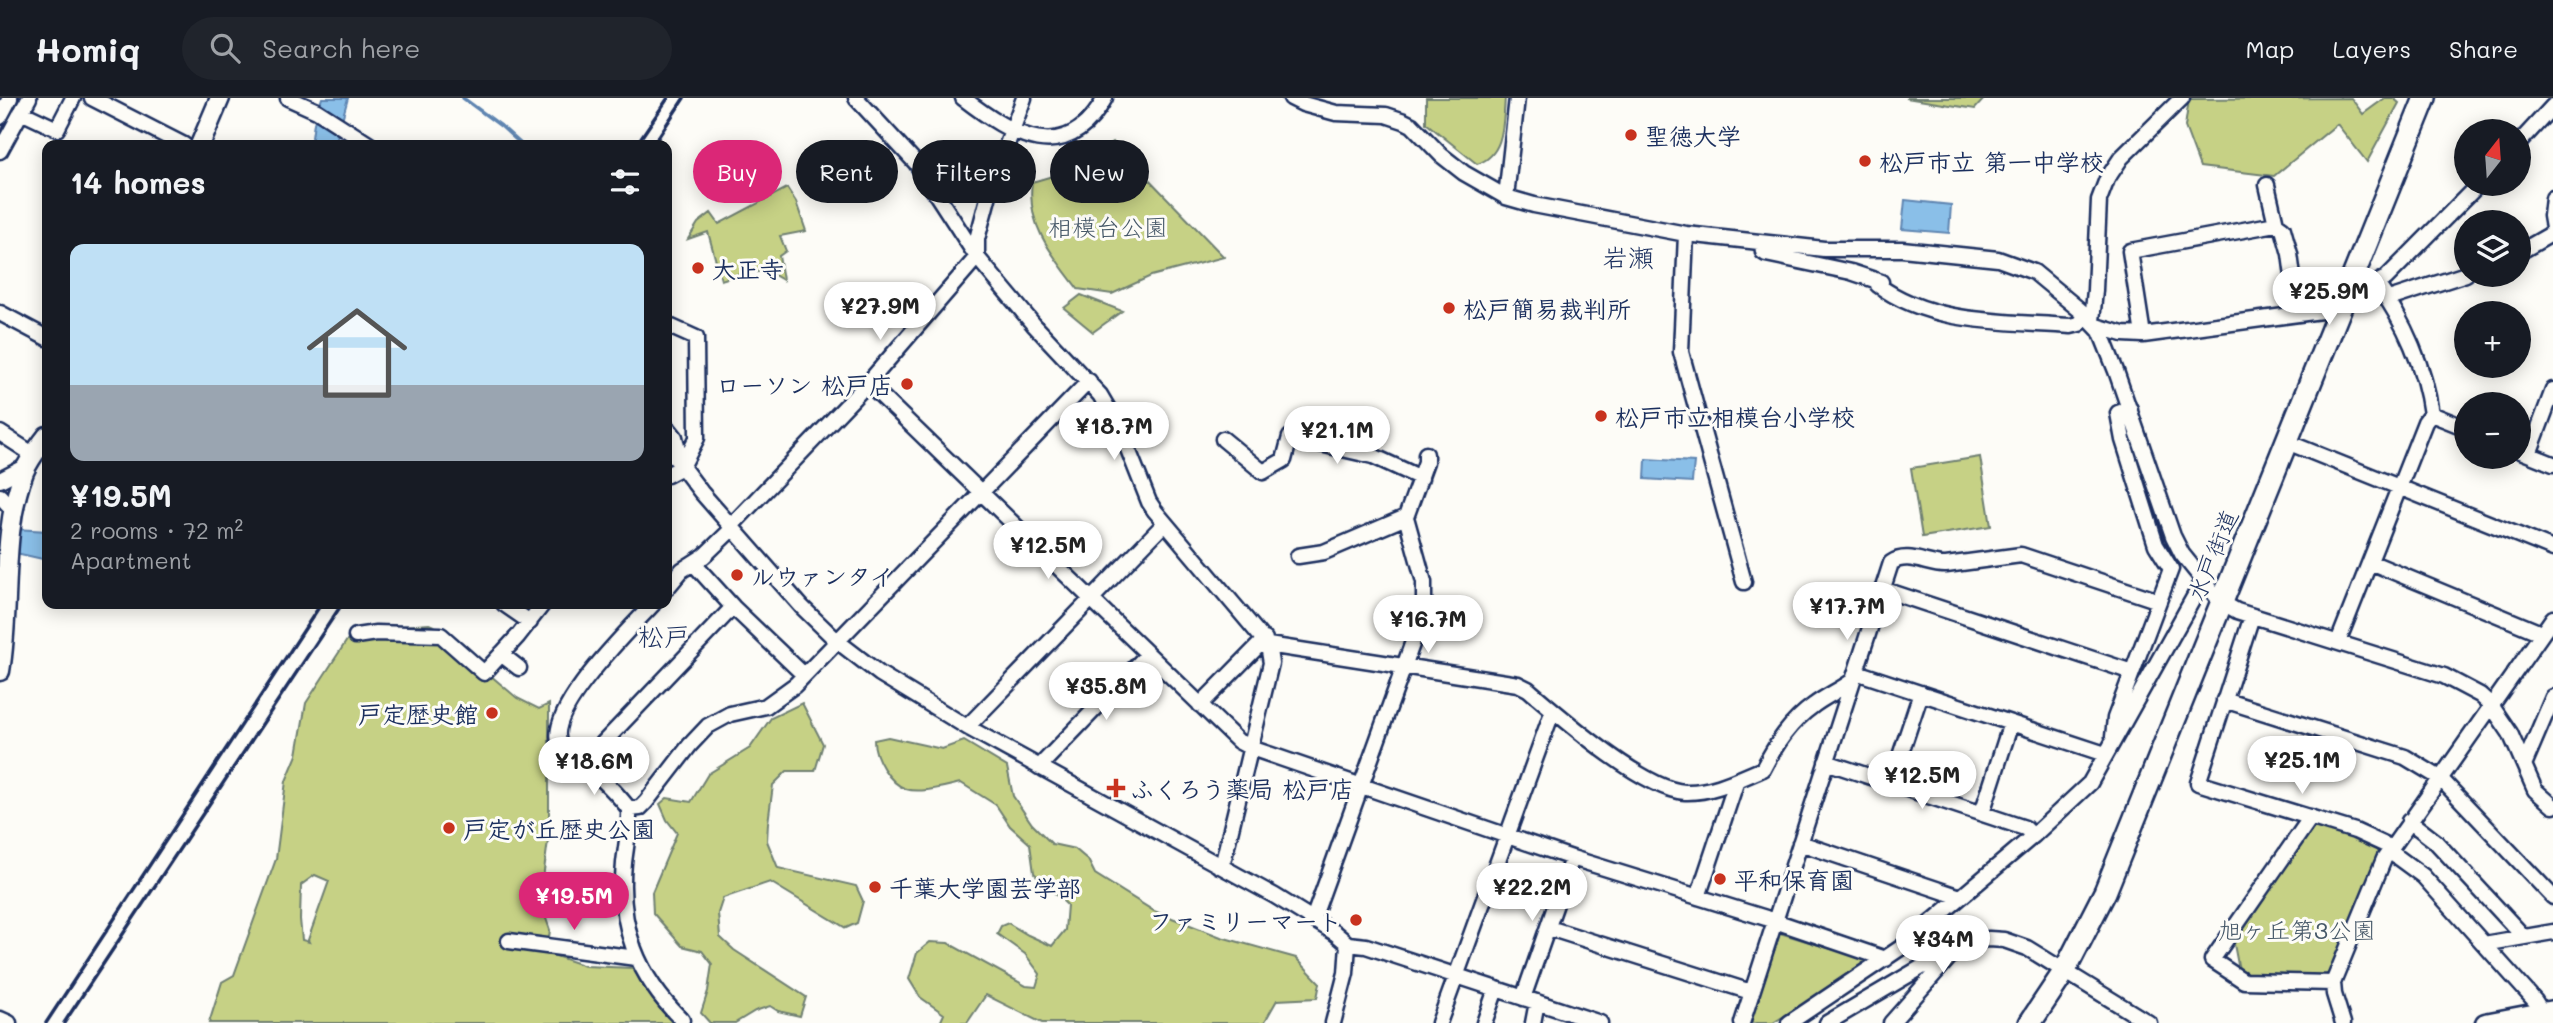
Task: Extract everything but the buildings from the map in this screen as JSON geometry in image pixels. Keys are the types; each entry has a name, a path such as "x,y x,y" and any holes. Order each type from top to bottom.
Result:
{"highway":[{"name":"水戸街道","path":"2030,1023 2064,972 2105,892 2425,98"}],"main road":[{"path":"202,140 220,98"},
{"path":"0,671 6,622 12,519 30,460 42,443"},
{"path":"2485,1023 2548,1015"}],"street":[{"path":"0,117 10,98"},
{"path":"0,151 29,98"},
{"path":"21,112 57,129 73,98"},
{"path":"92,98 174,140"},
{"path":"288,98 317,111 362,140"},
{"path":"856,98 916,163 977,257 1034,325 1089,381 1116,422 1149,502 1268,647 1518,684 1640,775 1673,790 1695,792 1763,769 1779,738 1814,705 1854,676 1921,692 2011,723 2109,748"},
{"path":"963,98 982,113 1026,137 1041,141 1055,140 1075,132 1085,125 1105,98"},
{"path":"672,582 682,570 694,564 732,528 868,383 977,257 976,239 979,228 1024,98"},
{"path":"1291,98 1336,113 1386,115 1412,125 1441,155 1464,173 1506,197 1549,209 1686,234 1762,243 1824,249 1902,249 1998,259 2034,272 2092,321 2123,334 2143,335 2321,311 2377,284 2404,261 2467,196"},
{"path":"1506,197 1517,98"},
{"path":"2182,98 2121,158 2107,179 2099,200 2092,321 2108,350 2173,537 2182,554 2221,602 2252,616 2465,685 2491,705 2510,733 2535,790 2553,806"},
{"path":"2531,130 2553,106"},
{"path":"2267,185 2276,224 2283,229 2290,254 2298,314"},
{"path":"2531,245 2553,231 2553,198"},
{"path":"2143,335 2130,251 2276,224"},
{"path":"1686,234 1681,352 1744,582"},
{"path":"1762,243 1763,252 1766,254 1851,272 1880,284 1897,300 1959,318 2071,326 2092,321"},
{"path":"2389,299 2454,278"},
{"path":"2338,642 2431,414 2427,389 2417,358 2389,299 2377,284"},
{"path":"0,313 42,335"},
{"path":"672,327 696,338 697,438 682,467 672,472"},
{"path":"629,809 640,808 646,802 690,745 714,721 730,714 766,706 795,685 1089,381"},
{"path":"868,383 1238,741 1251,748 1572,858 1886,959"},
{"path":"2531,435 2553,390"},
{"path":"2109,748 2115,718 2171,569 2156,545 2123,440 2118,413 2130,409"},
{"path":"2431,414 2454,423"},
{"path":"0,433 30,460 0,480"},
{"path":"672,434 682,467"},
{"path":"1223,439 1263,472 1284,460 1290,438 1373,456 1421,478"},
{"path":"2287,442 2553,549"},
{"path":"672,454 732,528 802,607 837,640 900,688 1313,919 1348,944 1366,946 1600,1023"},
{"path":"1313,919 1424,611 1426,591 1406,517 1421,478 1426,454"},
{"path":"2531,455 2553,464"},
{"path":"672,463 682,467"},
{"path":"0,496 12,519"},
{"path":"1298,556 1324,552 1406,517"},
{"path":"967,727 1165,523"},
{"path":"1742,1023 1891,563 1906,557 1936,566 2021,555 2159,601"},
{"path":"2370,562 2541,633"},
{"path":"694,564 733,607 803,674"},
{"path":"1789,1023 1886,959 2033,836 2090,783 2203,581"},
{"path":"1882,589 2132,672"},
{"path":"584,763 733,607"},
{"path":"511,609 530,622"},
{"path":"356,636 376,633 441,635 484,673 539,609"},
{"path":"649,609 569,700 557,738 562,747 584,763 629,809 624,864 624,911 636,958 652,987 682,1020"},
{"path":"2252,616 2198,783 2356,831 2390,849 2423,876 2548,1015"},
{"path":"2343,1023 2333,983 2390,849 2553,618"},
{"path":"1200,705 1268,647"},
{"path":"1219,866 1224,858 1251,748 1268,647"},
{"path":"501,654 519,668"},
{"path":"1040,767 1148,654"},
{"path":"1891,783 1921,692"},
{"path":"2524,765 2549,721 2553,696"},
{"path":"2224,700 2405,757 2440,778 2553,897"},
{"path":"1439,1023 1553,710"},
{"path":"1982,813 2011,723"},
{"path":"1826,762 2025,828 2033,836"},
{"path":"1698,897 1737,780"},
{"path":"2311,817 2212,960 2244,981 2333,983"},
{"path":"2410,821 2435,841 2522,936"},
{"path":"1800,843 1960,897"},
{"path":"1533,1023 1530,1000 1549,928 1572,858"},
{"path":"1549,928 1751,992"},
{"path":"2484,944 2553,932"},
{"path":"1826,1023 1961,944 1969,940 1989,939 2004,940 2027,948 2149,1023"},
{"path":"509,941 636,958"},
{"path":"1333,1023 1346,973 1348,944"},
{"path":"1891,1023 1961,944"},
{"path":"1484,1023 1496,989"},
{"path":"0,1019 9,1023"}],"green space":[{"path":"1426,98 1505,98 1501,137 1493,153 1477,164 1426,123"},
{"path":"1906,98 1985,98 1975,109"},
{"path":"2351,98 2363,114 2385,98 2393,98 2399,103 2367,162 2337,124 2274,176 2200,167 2185,127 2189,99"},
{"name":"相模台公園","path":"1050,177 1050,203 1149,203 1149,179 1224,257 1151,276 1112,294 1078,289 1051,252 1037,226 1032,203 1036,203 1036,181"},
{"path":"787,188 796,202 806,231 780,236 786,251 779,256 783,280 767,271 744,273 721,280 708,232 688,239 698,223 711,213 719,224 759,203 782,203 782,191"},
{"path":"1081,295 1122,311 1093,332 1064,308"},
{"path":"1980,457 1991,526 1922,537 1911,468"},
{"name":"戸定が丘歴史公園","path":"429,624 449,633 463,644 486,675 490,675 517,698 539,709 549,704 549,833 540,901 550,930 547,953 585,966 633,968 643,986 676,1023 209,1023 222,982 234,975 276,859 286,781 297,755 306,703 351,634 362,629","holes":["315,875 329,881 309,942 302,940 301,885"]},
{"path":"802,703 823,744 815,771 787,771 773,785 767,841 778,868 856,886 863,901 857,923 846,928 770,882 723,898 718,913 720,937 734,950 806,997 800,1016 778,1011 770,1006 735,1023 710,1023 701,1013 712,964 702,951 682,946 653,913 652,892 677,833 660,804 667,798 691,802 708,774 750,748 771,718"},
{"path":"888,737 942,749 964,741 1007,767 1013,796 1032,824 1052,844 1075,849 1088,860 1095,874 1154,911 1221,937 1296,958 1320,983 1317,998 1277,1000 1264,1023 1042,1023 986,995 967,1023 940,1023 944,1014 920,997 909,979 917,953 930,942 948,943 1026,986 1036,987 1040,974 1025,954 997,934 1001,926 1008,923 1052,946 1065,930 1067,905 1034,873 1030,844 1010,826 996,805 961,783 918,791 906,789 894,781 884,769 874,740"},
{"name":"旭ヶ丘第3公園","path":"2315,825 2375,846 2378,854 2329,973 2321,977 2246,975 2239,970 2233,939"},
{"path":"1780,933 1871,961 1773,1023 1750,1023"}],"water":[{"path":"322,98 348,98 336,140 312,140"},
{"path":"1905,200 1951,205 1949,233 1902,229"},
{"path":"1646,459 1694,462 1692,482 1645,479"},
{"path":"0,528 42,531 42,559 16,553 0,553"}],"waterway":[{"path":"463,98 516,140"}],"railway":[{"path":"639,140 668,98"},
{"path":"656,140 684,98"},
{"path":"46,1023 318,609"},
{"path":"64,1023 339,609"}],"place":[{"name":"聖徳大学","path":"1631,135"},
{"name":"松戸市立 第一中学校","path":"1865,161"},
{"name":"大正寺","path":"698,268"},
{"name":"松戸簡易裁判所","path":"1449,308"},
{"name":"ローソン 松戸店","path":"907,384"},
{"name":"松戸市立相模台小学校","path":"1601,416"},
{"name":"ルウァンタイ","path":"737,575"},
{"name":"戸定歴史館","path":"492,713"},
{"name":"ふくろう薬局 松戸店","path":"1116,788"},
{"name":"戸定が丘歴史公園","path":"449,828"},
{"name":"平和保育園","path":"1720,879"},
{"name":"千葉大学園芸学部","path":"875,887"},
{"name":"ファミリーマート","path":"1356,920"}],"district":[{"name":"岩瀬","path":"1628,257"},
{"name":"松戸","path":"664,636"}]}
